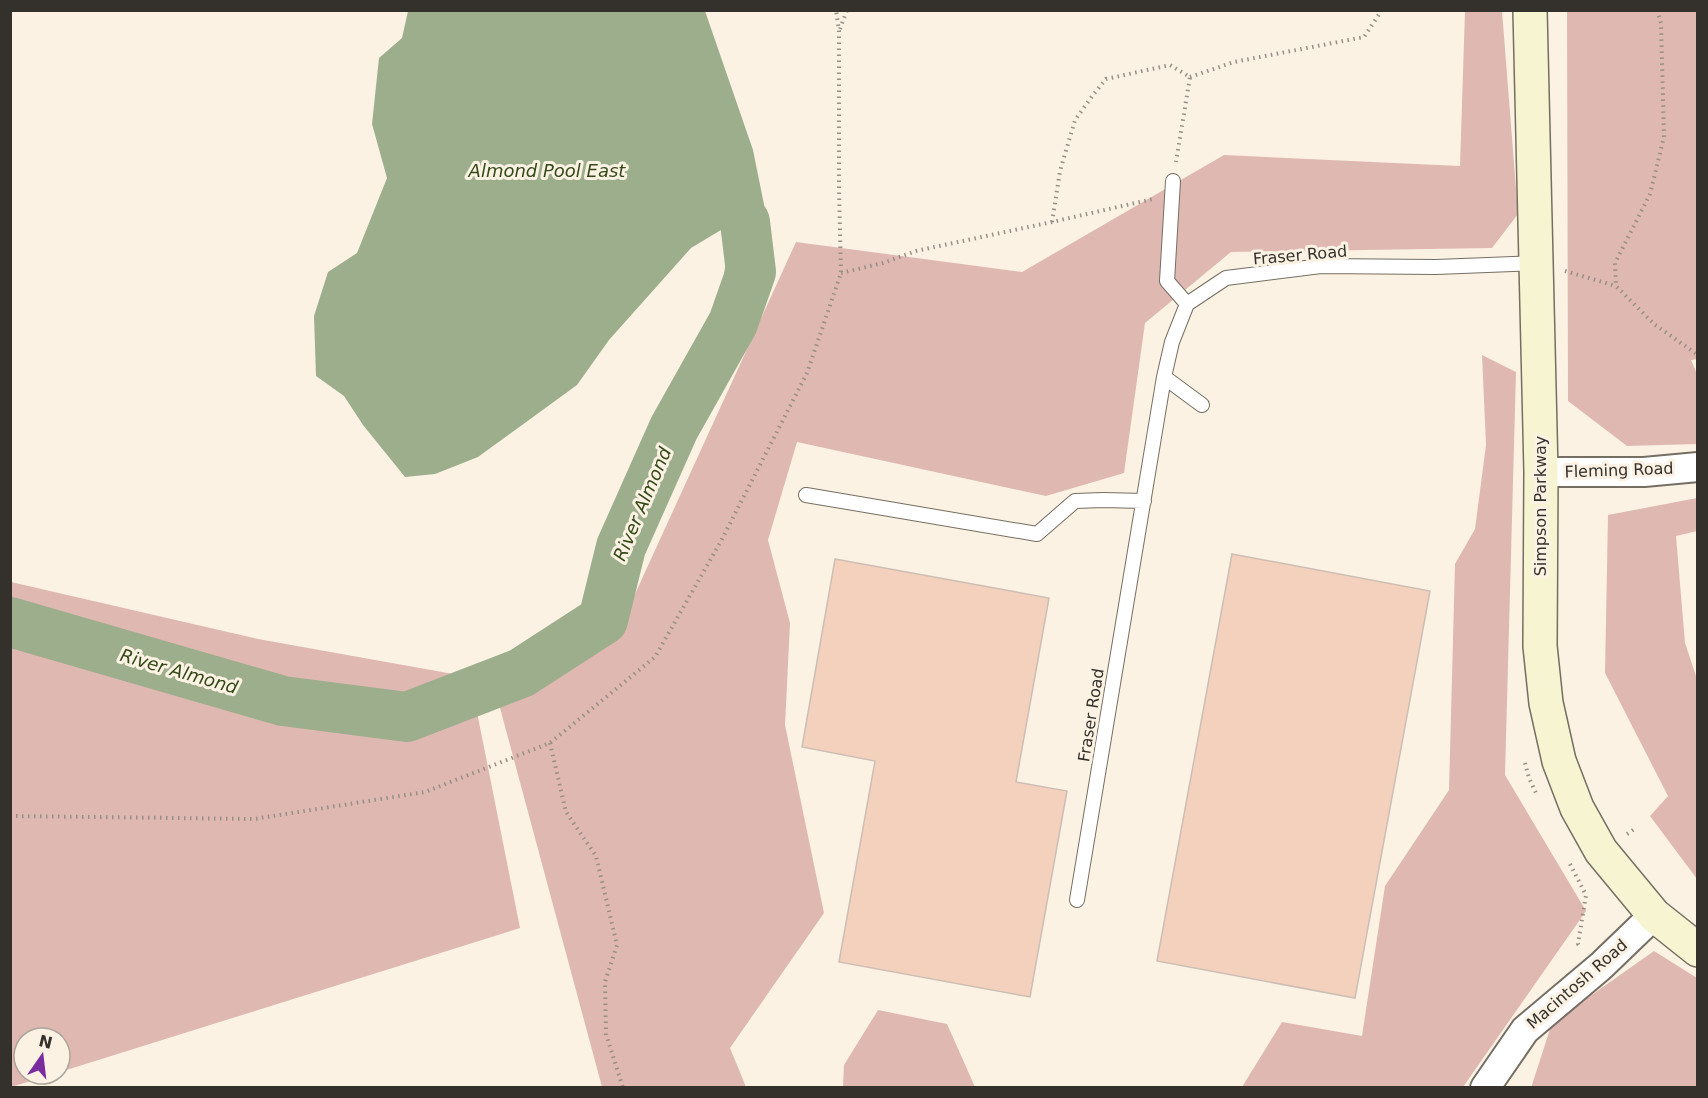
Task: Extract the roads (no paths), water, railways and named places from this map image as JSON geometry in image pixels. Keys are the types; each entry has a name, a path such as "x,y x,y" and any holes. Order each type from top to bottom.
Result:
{"main road":[{"name":"Simpson Parkway","path":"1530,10 1541,472 1540,646 1546,703 1559,761 1577,808 1601,851 1653,915 1698,950"}],"street":[{"name":"Fleming Road","path":"1541,472 1644,472 1698,467"},
{"name":"Macintosh Road","path":"1485,1088 1525,1030 1601,966 1653,915"}],"lane":[{"path":"1173,181 1167,281 1186,304"},
{"name":"Fraser Road","path":"1077,900 1164,377 1172,342 1186,304 1226,278 1321,266 1436,267 1537,263"},
{"path":"1164,377 1202,405"},
{"path":"806,495 1037,534 1075,501 1143,501"}],"water":[{"name":"Almond Pool East","path":"408,11 705,11 753,150 771,239 762,287 722,289 726,260 721,230 691,248 609,340 577,385 478,457 435,474 405,477 363,425 344,396 316,376 314,316 328,272 357,253 387,178 372,124 379,58 402,38"}],"waterway":[{"name":"River Almond","path":"10,622 283,701 407,717 521,673 603,620 621,547 674,428 733,323 751,272 745,222"}]}
